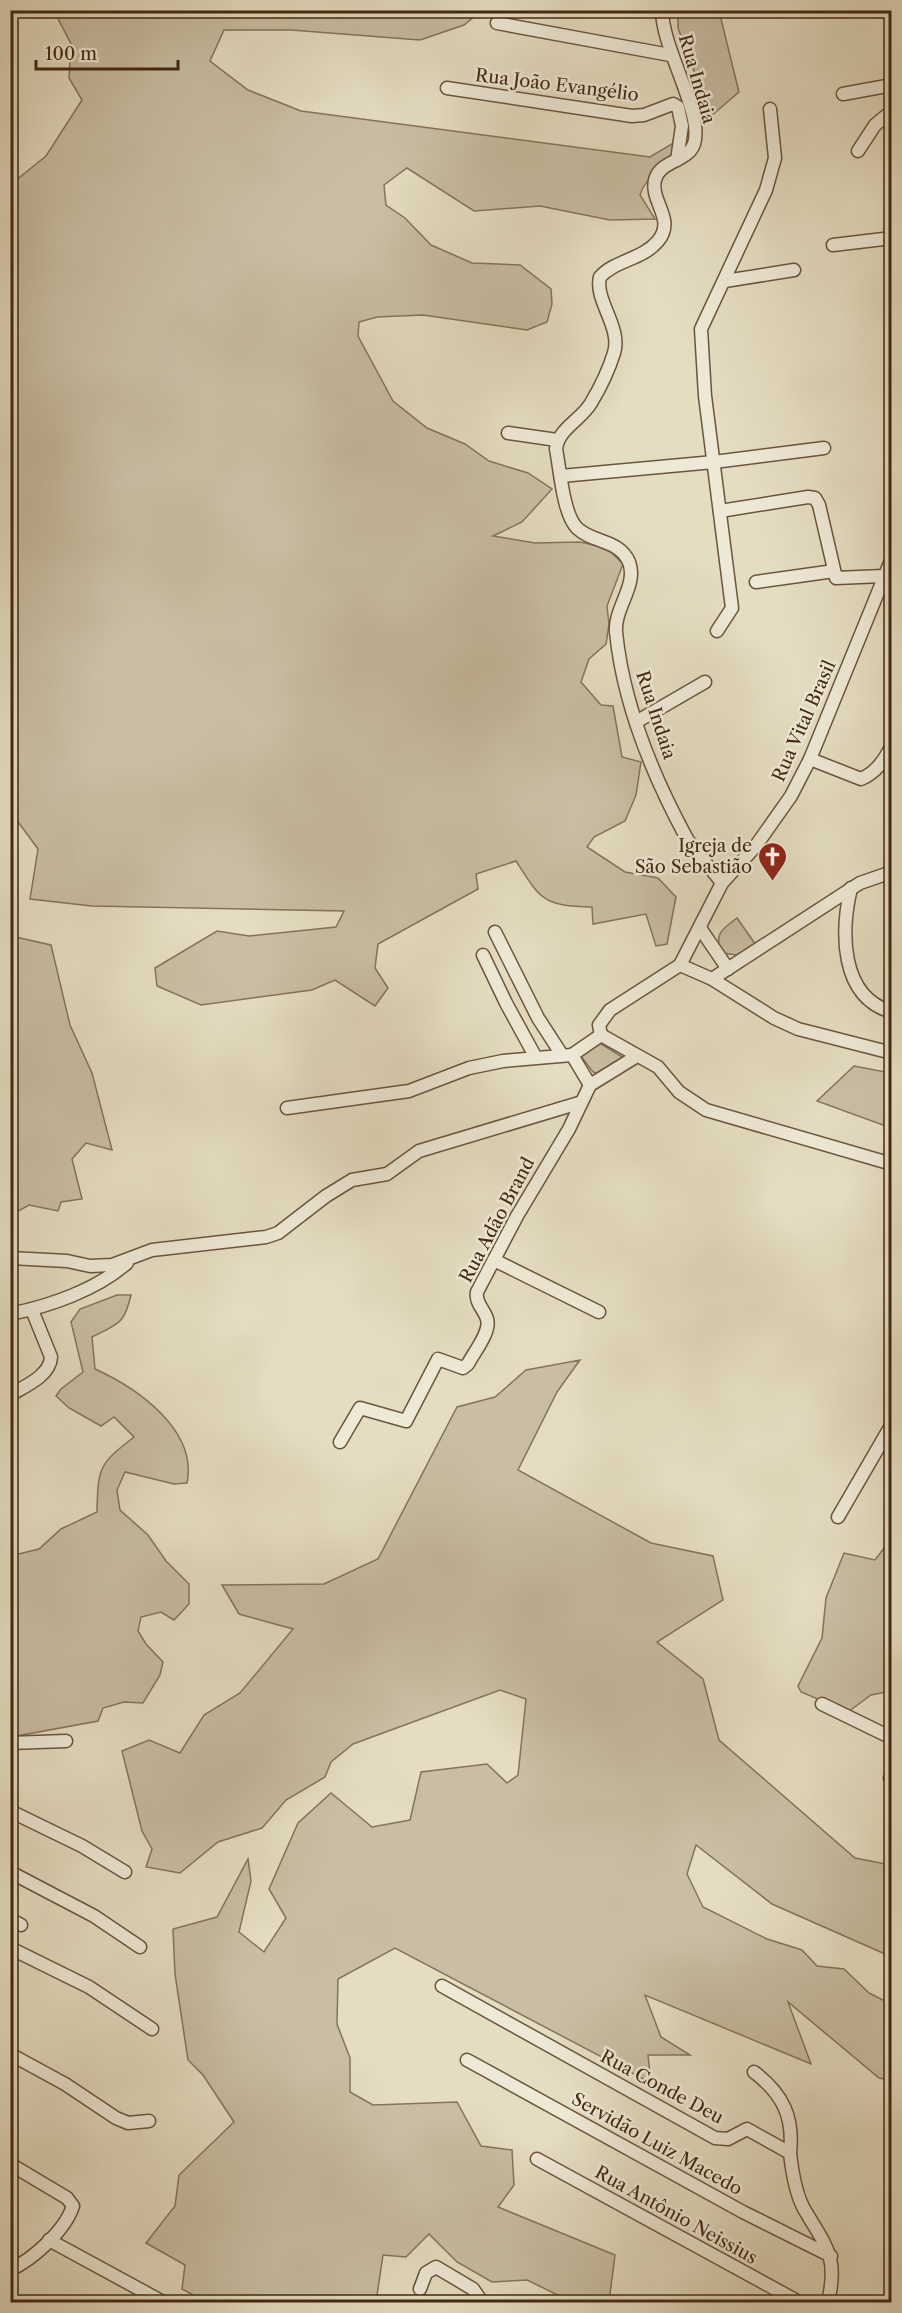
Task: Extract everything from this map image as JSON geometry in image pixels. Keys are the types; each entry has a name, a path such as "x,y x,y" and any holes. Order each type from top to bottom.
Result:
{"street":[{"name":"Rua Indaia","path":"662,10 670,55 686,92 695,135 688,154 667,165 655,178 655,187 665,216 664,231 660,239 645,253 610,268 600,277 599,288 615,339 614,354 592,402 557,440 568,511 578,528 621,550 629,563 630,579 617,615 616,631 622,670 636,722 687,838 722,883"},
{"path":"497,23 670,55"},
{"path":"843,94 891,85"},
{"name":"Rua João Evangélio","path":"447,88 632,116 644,115 673,104 678,107 682,115 677,160"},
{"path":"717,631 732,608 705,396 701,329 766,190 775,158 770,109"},
{"path":"858,151 875,125 891,111"},
{"path":"833,245 891,238"},
{"path":"725,281 794,270"},
{"path":"508,434 557,440"},
{"path":"561,476 714,462 824,448"},
{"path":"891,455 891,473"},
{"path":"720,511 808,497 814,498 819,505 835,574"},
{"name":"Rua Vital Brasil","path":"680,965 722,883 755,847 779,814 810,759 891,558"},
{"path":"756,582 835,574 883,576"},
{"path":"636,722 705,682"},
{"path":"810,759 861,778 884,760 891,744"},
{"path":"712,979 852,888 891,872"},
{"path":"852,888 843,927 844,945 853,975 861,990 873,1003 891,1012"},
{"path":"700,928 728,969"},
{"path":"495,932 538,1018 590,1085 637,1056"},
{"path":"483,955 535,1056"},
{"path":"891,1053 798,1029 774,1018 712,979 680,965 610,1010 599,1025 601,1035 658,1067 679,1092 706,1110 891,1164"},
{"path":"287,1108 409,1091 469,1068 535,1056 567,1055 601,1035"},
{"name":"Rua Adão Brand","path":"340,1442 360,1408 406,1422 438,1359 463,1368 468,1364 488,1327 487,1318 476,1297 494,1260 569,1129 579,1103 590,1085"},
{"path":"10,1258 67,1261 90,1266 112,1264 152,1250 266,1237 278,1233 333,1190 352,1180 387,1174 419,1151 579,1103"},
{"path":"10,1314 32,1310 89,1286 137,1255"},
{"path":"494,1260 599,1312"},
{"path":"10,1395 45,1373 51,1366 51,1357 32,1310"},
{"path":"838,1517 891,1424"},
{"path":"822,1704 891,1738"},
{"path":"10,1743 66,1741"},
{"path":"10,1811 82,1846 125,1872"},
{"path":"10,1872 94,1916 140,1947"},
{"path":"10,1948 89,1987 152,2029"},
{"name":"Rua Conde Deu","path":"442,1986 715,2138 728,2139 747,2129 790,2153"},
{"path":"10,2054 65,2084 116,2118 128,2123 149,2121"},
{"name":"Servidão Luiz Macedo","path":"467,2060 743,2212 831,2256"},
{"path":"754,2072 770,2084 790,2121 792,2132 790,2153 794,2180 802,2206 831,2256 833,2282 828,2302"},
{"name":"Rua Antônio Neissius","path":"537,2159 799,2302"},
{"path":"10,2164 72,2201 72,2210 49,2240 23,2264 10,2270"},
{"path":"49,2240 164,2302"},
{"path":"420,2289 426,2273 436,2267 472,2289 482,2302"}],"shaded area":[{"path":"54,11 481,11 464,25 420,40 291,30 224,30 210,61 248,90 301,111 650,157 675,142 670,157 643,187 640,195 655,219 610,220 540,206 474,211 407,168 384,185 386,205 405,218 431,245 472,263 520,265 551,289 552,304 547,322 527,330 423,315 377,317 359,322 358,336 393,401 427,428 465,444 489,461 528,473 552,489 522,522 493,536 535,543 580,542 607,548 623,564 607,606 609,624 606,644 589,659 581,682 601,705 613,706 622,757 641,762 636,795 625,821 594,837 587,847 625,872 658,878 676,897 667,944 656,946 646,914 593,924 592,907 563,905 545,898 532,885 516,861 476,874 478,889 378,944 375,968 388,988 375,1006 335,980 312,990 201,1005 157,986 155,968 217,931 249,936 336,927 344,911 92,906 30,899 38,849 10,811 10,185 46,156 82,100 69,78 71,44"},
{"path":"678,11 719,11 739,92 711,116 678,28"},
{"path":"737,918 756,945 737,955 722,953 718,941 720,933"},
{"path":"11,936 51,945 70,1025 92,1073 112,1150 86,1143 72,1159 82,1199 61,1202 58,1211 29,1205 11,1215"},
{"path":"598,1042 624,1058 598,1074 593,1072 580,1055"},
{"path":"854,1066 891,1073 891,1128 817,1101"},
{"path":"117,1295 131,1295 126,1312 119,1322 92,1337 95,1369 129,1387 161,1413 174,1429 183,1446 188,1464 187,1483 174,1484 125,1472 117,1490 120,1510 148,1535 166,1561 189,1584 189,1604 174,1620 161,1612 141,1617 138,1631 146,1644 163,1662 160,1675 143,1703 124,1702 103,1708 98,1721 11,1737 10,1556 39,1549 61,1529 97,1512 98,1485 103,1468 114,1454 134,1437 114,1417 101,1426 69,1408 56,1396 61,1389 83,1372 71,1322 80,1309"},
{"path":"580,1360 557,1392 518,1470 651,1543 713,1556 723,1600 657,1642 703,1679 719,1740 855,1858 891,1865 891,1954 885,1954 772,1904 696,1845 687,1874 703,1907 767,1939 802,1950 817,1966 844,1969 869,1993 891,2004 891,2080 879,2078 788,2002 811,2064 645,1995 661,2037 690,2055 648,2055 651,2083 395,1948 338,1979 337,2024 350,2058 350,2092 373,2105 457,2102 481,2146 512,2150 514,2185 498,2207 615,2255 609,2302 572,2302 527,2280 492,2282 457,2262 429,2234 406,2257 383,2255 376,2302 206,2302 182,2289 185,2265 146,2243 175,2206 179,2175 234,2122 203,2075 188,2060 175,1974 173,1929 217,1917 248,1859 251,1881 239,1932 264,1952 286,1918 269,1889 298,1823 331,1793 372,1827 410,1820 421,1772 487,1764 507,1783 518,1775 526,1699 500,1690 353,1744 331,1762 325,1777 286,1800 262,1828 218,1842 180,1873 146,1867 152,1849 142,1831 122,1751 149,1740 180,1753 204,1715 240,1693 293,1629 239,1614 222,1585 324,1584 378,1559 457,1407 495,1397 526,1370"},
{"path":"891,1539 891,1691 871,1695 848,1712 801,1692 798,1686 822,1638 826,1598 844,1553 875,1560"}],"place":[{"name":"Igreja de São Sebastião","path":"773,882"}]}
